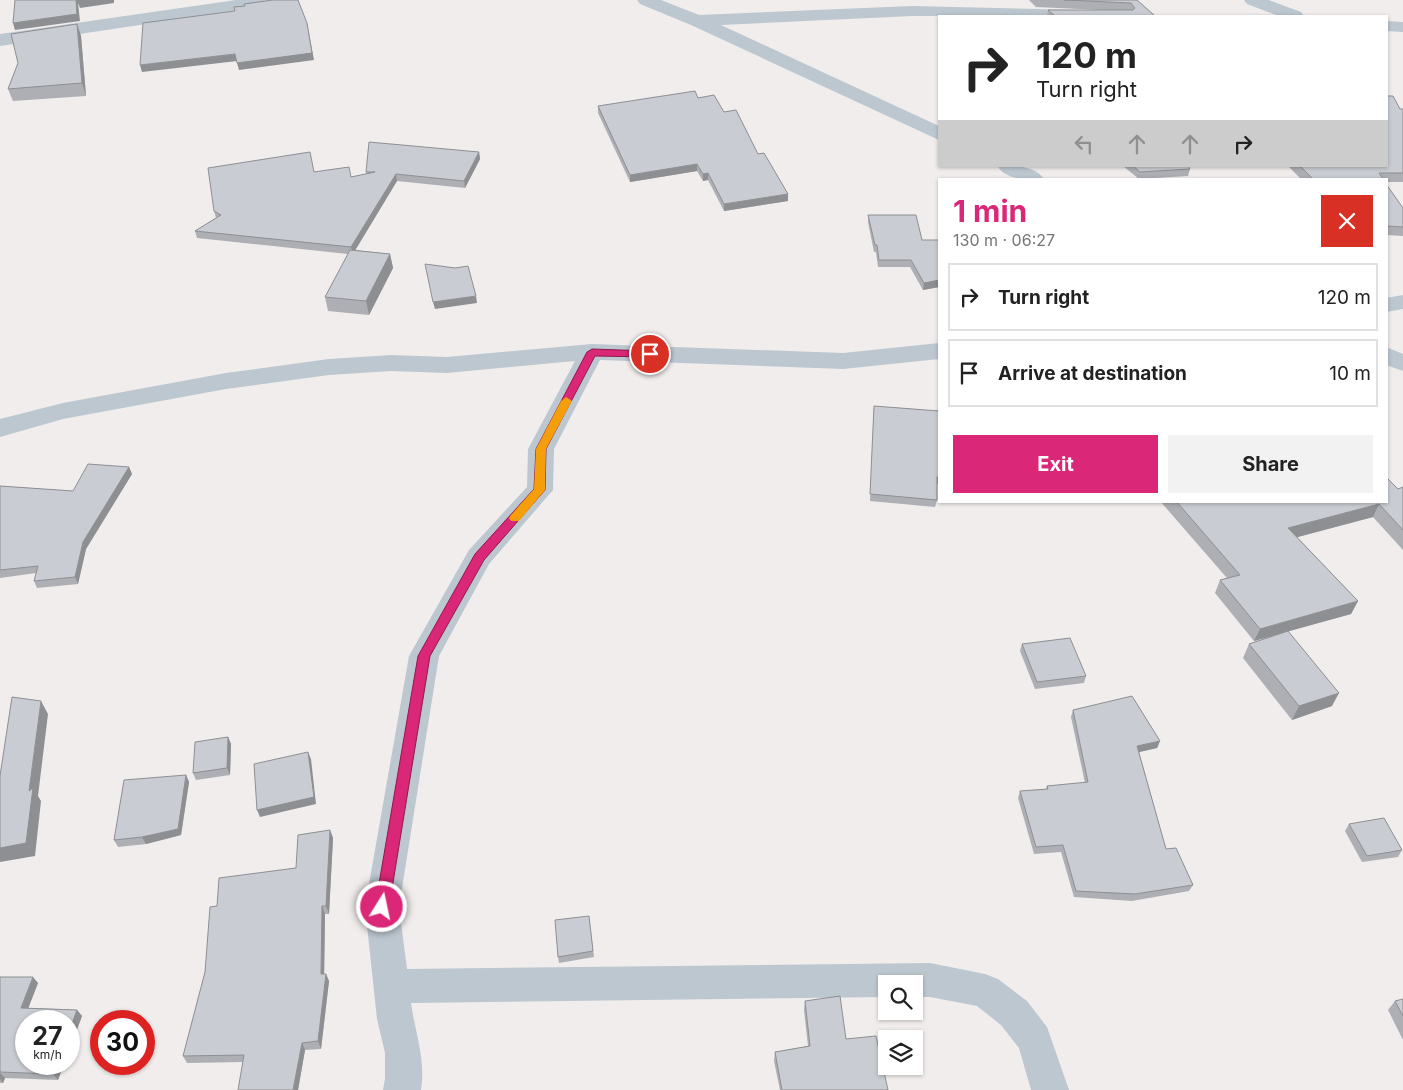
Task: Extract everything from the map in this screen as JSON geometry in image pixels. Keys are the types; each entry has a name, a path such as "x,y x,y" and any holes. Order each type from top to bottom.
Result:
{"street":[{"path":"0,40 272,0"},
{"path":"646,0 697,21 938,134"},
{"path":"992,0 1004,15"},
{"path":"1253,0 1292,15"},
{"path":"697,21 912,11 1004,15"},
{"path":"1388,26 1403,27"},
{"path":"1010,167 1029,174"},
{"path":"1388,305 1403,302"},
{"path":"0,428 92,406 226,381 328,367 391,363 447,365 592,352 843,361 938,351"},
{"path":"402,1090 404,1079 403,1052 395,1019 382,907 424,656 479,557 540,490 541,449 592,352"},
{"path":"1388,356 1403,363"},
{"path":"391,986 930,980 985,991 1014,1013 1034,1039 1050,1090"}],"building":[{"path":"15,0 76,0 77,14 13,23"},
{"path":"273,0 298,0 307,23 312,53 237,63 235,54 140,65 143,23 235,11 234,7 245,6 244,4"},
{"path":"1064,0 1137,0 1154,15 1054,15 1048,10 1133,10 1135,8 1131,3"},
{"path":"77,24 82,83 8,89 18,63 11,34"},
{"path":"695,91 698,98 714,95 724,112 736,110 758,154 764,153 788,194 724,204 708,173 703,174 697,164 630,175 598,106"},
{"path":"1388,96 1393,96 1400,109 1403,109 1403,173 1379,173 1382,178 1312,178 1301,167 1388,167"},
{"path":"369,142 479,152 464,181 396,174 351,247 195,231 221,215 214,211 208,168 310,152 314,172 349,167 351,177 375,172 366,172"},
{"path":"1134,167 1189,167 1190,169 1140,172"},
{"path":"1388,187 1403,208 1403,227 1388,226"},
{"path":"868,215 916,215 922,240 938,240 938,280 924,283 911,260 879,260 877,245 875,245"},
{"path":"350,250 390,254 366,301 325,297"},
{"path":"425,264 455,268 468,266 476,296 433,302"},
{"path":"874,406 938,411 937,500 870,494"},
{"path":"88,464 129,467 83,542 75,577 34,581 38,566 0,570 0,486 73,491"},
{"path":"1388,479 1398,489 1403,487 1403,530 1379,504 1288,528 1358,601 1260,629 1220,580 1240,575 1178,503 1388,503"},
{"path":"1288,631 1339,693 1299,706 1249,644"},
{"path":"1070,638 1086,676 1037,682 1022,644"},
{"path":"1132,696 1160,741 1137,746 1166,849 1176,848 1193,885 1135,894 1076,891 1063,845 1036,847 1020,791 1048,789 1047,786 1088,782 1073,710"},
{"path":"12,697 41,701 29,791 33,788 26,843 0,848 0,776"},
{"path":"228,737 227,768 193,773 195,742"},
{"path":"308,752 314,797 257,810 254,764"},
{"path":"186,775 178,829 142,837 114,840 124,780"},
{"path":"1384,818 1402,850 1367,856 1349,824"},
{"path":"330,830 326,906 322,906 321,974 326,974 318,1041 302,1043 293,1090 238,1090 244,1055 183,1056 205,972 210,907 217,906 219,878 296,868 298,835"},
{"path":"589,916 593,951 558,957 555,920"},
{"path":"0,977 33,977 21,1008 77,1010 15,1010 15,1073 0,1072"},
{"path":"840,996 846,1039 876,1036 878,1045 878,1075 885,1075 888,1090 782,1090 775,1052 810,1046 805,1001"},
{"path":"1403,999 1403,1016 1395,1001"}],"slow traffic":[{"path":"515,518 540,490 541,449 566,401"}],"route":[{"path":"382,907 424,656 479,557 540,490 541,449 592,352 650,354"}]}
